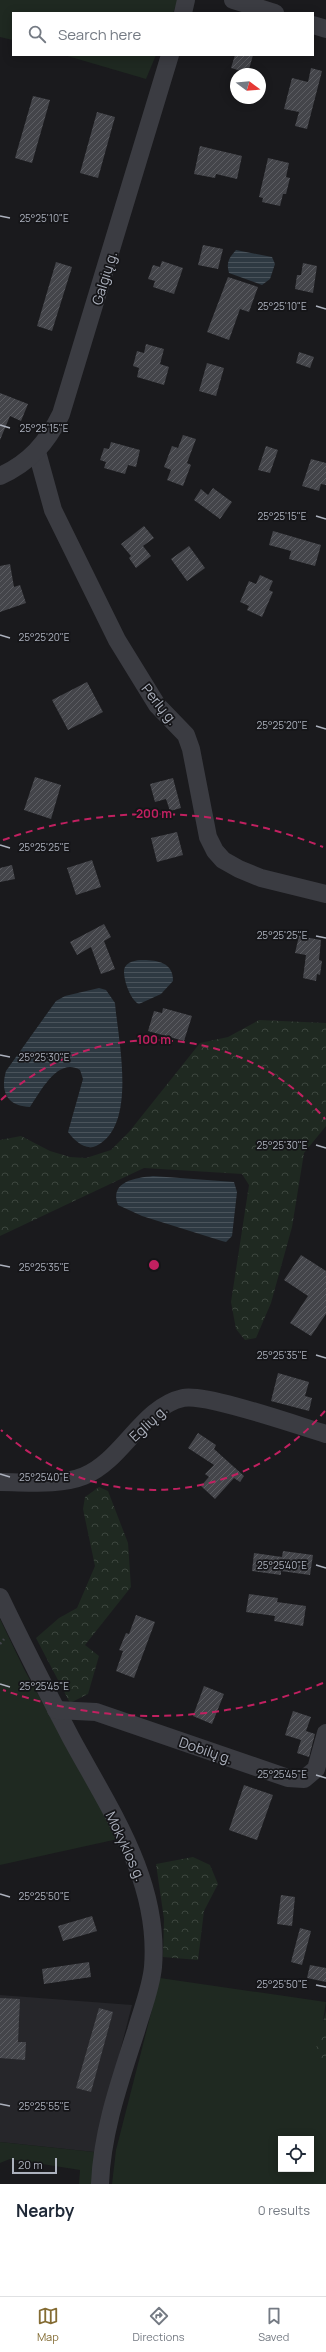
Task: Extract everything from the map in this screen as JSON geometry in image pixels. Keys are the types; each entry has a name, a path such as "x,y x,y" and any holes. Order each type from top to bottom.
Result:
{"street":[{"path":"183,12 186,0"},
{"path":"233,0 272,12"},
{"path":"314,25 326,29"},
{"name":"Galgių g.","path":"0,476 17,468 37,452 52,432 72,384 170,56"},
{"name":"Perlų g.","path":"37,452 53,510 117,640 157,705 186,735 191,749 208,837 215,851 223,860 246,872 326,894"},
{"name":"Eglių g.","path":"0,1482 46,1482 84,1476 103,1466 155,1413 170,1402 184,1398 200,1398 326,1434"},
{"name":"Mokyklos g.","path":"0,1597 56,1710 130,1848 144,1881 151,1914 153,1968 145,2001 108,2125 100,2184"},
{"name":"Dobilų g.","path":"56,1710 96,1712 288,1778 304,1779 316,1770 326,1733"}],"shaded area":[{"path":"236,250 272,257 275,264 270,279 262,285 229,273 229,260"},
{"path":"137,960 157,961 165,964 171,971 173,981 161,994 139,1004 132,998 127,987 124,970 129,963"},
{"path":"99,988 106,990 115,1003 121,1059 121,1102 117,1120 109,1136 96,1146 88,1147 80,1144 68,1132 83,1079 80,1070 72,1067 64,1068 57,1072 45,1085 30,1107 22,1106 11,1101 5,1091 4,1079 6,1071 56,1001 65,996"},
{"path":"153,1176 234,1182 237,1192 232,1236 226,1242 222,1241 142,1216 118,1205 116,1197 117,1191 121,1186 132,1180"},
{"path":"0,1995 132,2005 94,2152 0,2142"}],"green space":[{"path":"0,0 178,0 173,12 12,12 12,40 0,37"},
{"path":"67,56 156,56 146,79"},
{"path":"259,1020 326,1023 326,1126 304,1153 292,1227 271,1303 256,1338 245,1340 236,1329 231,1302 249,1185 242,1174 144,1168 0,1236 0,1140 21,1136 50,1151 70,1157 86,1158 111,1150 129,1132 200,1043 228,1037"},
{"path":"99,1487 108,1491 128,1543 131,1587 85,1645 99,1656 88,1694 70,1703 36,1638 59,1618 77,1608 95,1566 83,1509 85,1497"},
{"path":"0,1619 24,1669 118,1839 0,1865"},
{"path":"193,1857 210,1865 218,1884 204,1911 198,1960 163,1957 164,1919 156,1864"},
{"path":"160,1978 326,2002 323,2021 324,2070 326,2070 326,2184 112,2184 116,2150"},
{"path":"326,2011 326,2070 324,2070 314,2056"},
{"path":"0,2142 94,2152 92,2184 79,2184 80,2170 10,2159 0,2163"}],"building":[{"path":"235,56 253,56 249,68 231,68"},
{"path":"311,68 322,71 307,129 295,126 299,112 284,109 292,78 308,82"},
{"path":"33,96 50,100 32,163 15,158"},
{"path":"97,112 115,117 98,178 80,173"},
{"path":"200,146 242,156 237,179 216,174 215,178 194,174"},
{"path":"268,158 289,163 286,177 290,178 286,194 283,194 280,206 262,202 263,198 259,197"},
{"path":"203,245 223,249 218,269 198,265"},
{"path":"162,261 183,268 174,294 153,287 155,281 148,279 153,265 160,267"},
{"path":"56,262 72,267 52,331 37,326"},
{"path":"303,263 317,266 313,293 295,289 297,275 301,275"},
{"path":"228,277 258,287 249,312 240,309 229,340 207,332"},
{"path":"146,344 164,349 160,364 169,367 164,385 137,377 139,368 133,366 137,351 144,353"},
{"path":"299,352 314,357 310,368 296,363"},
{"path":"207,363 224,368 216,396 199,391"},
{"path":"0,393 28,404 21,421 10,416 0,440"},
{"path":"183,435 196,439 187,463 191,465 183,486 167,480 171,470 164,467 172,446 178,448"},
{"path":"111,442 140,450 136,467 128,465 125,474 104,468 106,462 100,460 104,448 109,449"},
{"path":"266,446 278,450 270,473 258,470"},
{"path":"311,459 326,463 326,485 321,484 319,491 302,486"},
{"path":"213,488 232,502 220,519 194,500 201,489 208,495"},
{"path":"144,526 154,538 143,546 151,556 136,568 129,558 131,556 121,544"},
{"path":"273,531 321,545 315,566 289,559 291,551 269,545"},
{"path":"189,546 205,568 187,581 171,559"},
{"path":"10,564 14,587 20,585 26,603 0,612 0,566"},
{"path":"260,575 273,581 269,590 273,592 262,617 247,610 249,606 240,602 249,581 256,584"},
{"path":"87,682 103,712 68,730 52,700"},
{"path":"35,777 61,785 51,819 24,810"},
{"path":"173,778 181,808 170,811 166,799 155,802 150,784"},
{"path":"177,832 183,855 157,862 151,838"},
{"path":"92,860 101,887 76,895 67,868"},
{"path":"12,865 15,879 0,882 0,868"},
{"path":"104,924 111,937 104,941 115,969 101,974 91,947 77,955 70,942"},
{"path":"299,936 321,940 319,960 322,961 320,975 317,974 316,981 303,978 306,955 295,953"},
{"path":"163,1008 192,1016 184,1041 148,1031 154,1011 162,1013"},
{"path":"301,1255 326,1271 326,1314 311,1336 290,1323 308,1296 284,1280"},
{"path":"278,1373 309,1382 305,1396 312,1398 309,1411 271,1401"},
{"path":"198,1433 216,1445 214,1449 244,1476 240,1482 234,1478 215,1499 201,1486 209,1477 205,1474 214,1465 188,1448"},
{"path":"283,1551 313,1555 310,1575 281,1571 281,1575 252,1571 254,1553 282,1557"},
{"path":"249,1594 278,1598 277,1602 306,1606 303,1626 274,1621 275,1616 246,1612"},
{"path":"136,1615 155,1622 134,1678 116,1671 123,1651 119,1650 126,1633 129,1634"},
{"path":"204,1686 224,1694 212,1724 193,1716"},
{"path":"293,1711 311,1717 306,1731 315,1734 309,1757 297,1753 301,1740 285,1735"},
{"path":"244,1785 273,1795 257,1840 229,1830"},
{"path":"281,1895 295,1897 292,1926 277,1924"},
{"path":"92,1916 97,1931 63,1941 58,1926"},
{"path":"300,1928 311,1931 302,1965 291,1962"},
{"path":"89,1962 91,1977 44,1984 42,1969"},
{"path":"310,1965 326,1968 326,1982 307,1978"},
{"path":"0,1998 20,1999 18,2042 26,2042 25,2060 0,2058"},
{"path":"99,2008 113,2012 91,2092 76,2088"}]}
